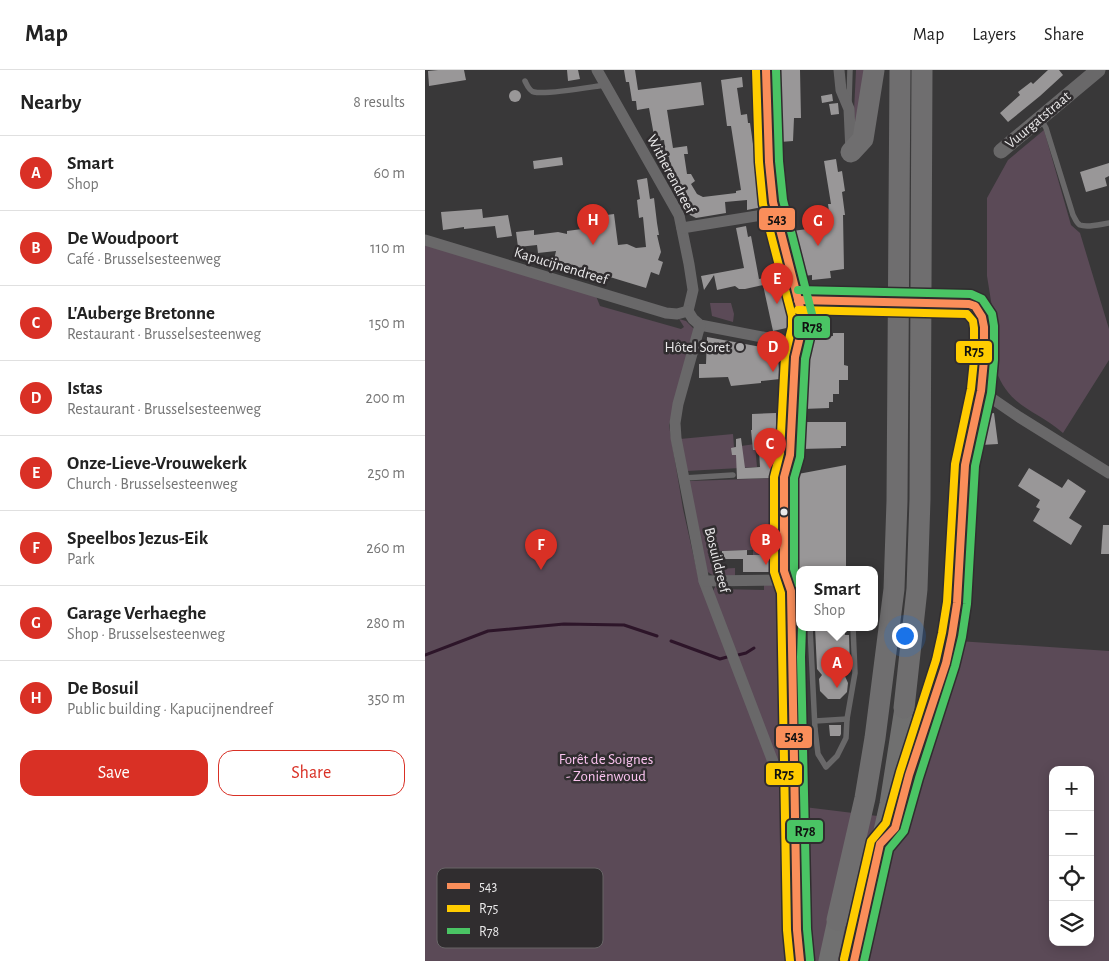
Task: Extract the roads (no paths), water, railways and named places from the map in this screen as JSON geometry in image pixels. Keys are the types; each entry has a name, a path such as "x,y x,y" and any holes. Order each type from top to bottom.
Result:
{"highway":[{"path":"851,152 863,139 874,70"},
{"path":"828,961 865,798 875,738 894,589 897,501 901,70"},
{"path":"854,961 898,752 917,590 920,499 922,70"},
{"path":"880,844 895,828 909,775 946,663 957,604 965,465 986,395"},
{"path":"789,784 800,961"}],"main road":[{"path":"766,70 769,162 775,213 802,315 803,328 795,357 790,455 785,476 784,570 791,591 792,732 789,784"},
{"path":"798,300 952,303 975,306 982,317 985,343 986,395"}],"street":[{"name":"Witherendreef","path":"597,70 679,214 693,290 688,311"},
{"path":"839,70 841,90 849,109 851,152"},
{"name":"Vuurgatstraat","path":"1001,151 1098,70"},
{"path":"682,228 775,213"},
{"name":"Kapucijnendreef","path":"425,240 666,313 677,314 688,311"},
{"path":"688,311 700,325 799,344"},
{"name":"Bosuildreef","path":"700,325 678,404 675,423 676,438 704,581 778,775 789,784"},
{"path":"986,395 1109,473"},
{"path":"704,581 787,580"}],"lane":[{"path":"849,109 851,70"},
{"path":"525,80 529,88 534,92 605,86"},
{"path":"1041,118 1047,128 1073,215 1077,222 1080,225 1109,223"},
{"path":"684,478 733,475"},
{"path":"809,631 818,754 826,767 837,756 846,738 847,719 855,673 853,631"},
{"path":"815,721 847,719"},
{"path":"792,732 815,729"}],"waterway":[{"path":"425,655 488,631 564,624 624,625 657,636"},
{"path":"671,641 720,659 727,657"},
{"path":"738,655 754,648"}],"place":[{"name":"De Bosuil","path":"593,245"},
{"name":"Garage Verhaeghe","path":"818,246"},
{"name":"Onze-Lieve-Vrouwekerk","path":"777,304"},
{"name":"Hôtel Soret","path":"740,347"},
{"name":"Istas","path":"773,372"},
{"name":"L'Auberge Bretonne","path":"770,469"},
{"name":"De Woudpoort","path":"766,565"},
{"name":"Speelbos Jezus-Eik","path":"541,570"},
{"name":"Smart","path":"837,688"}],"park label":[{"name":"Forêt de Soignes - Zoniënwoud","path":"606,768"}]}
